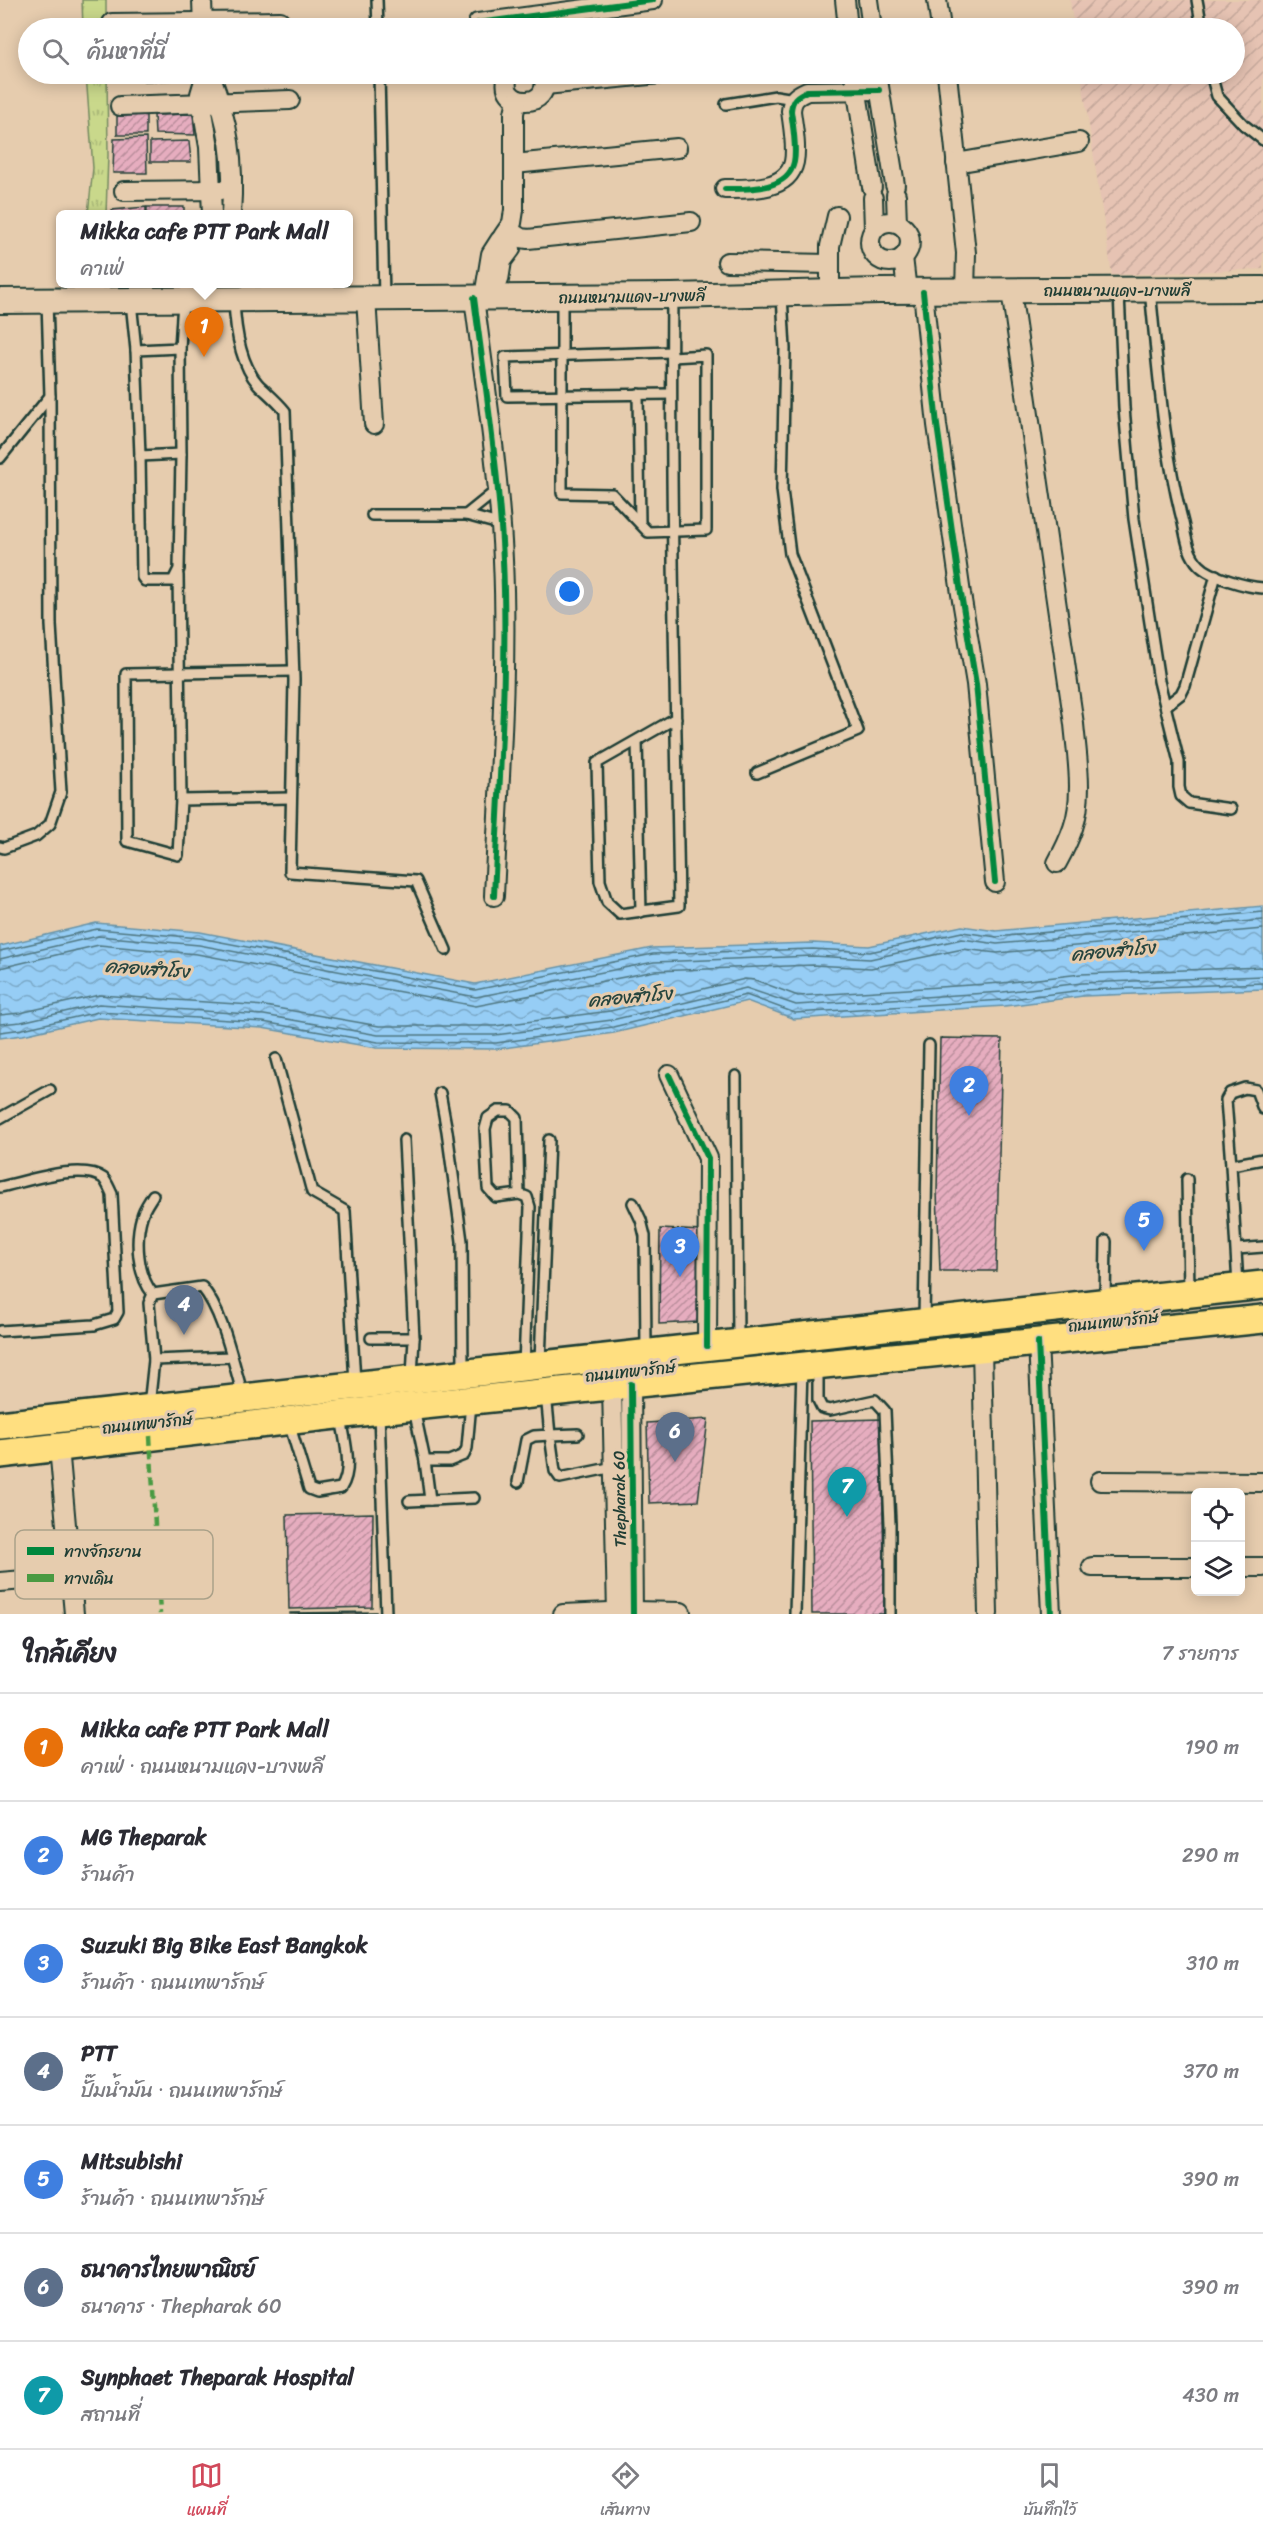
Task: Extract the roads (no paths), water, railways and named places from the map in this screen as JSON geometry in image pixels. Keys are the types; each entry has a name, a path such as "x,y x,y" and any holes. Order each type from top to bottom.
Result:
{"main road":[{"name":"ถนนหนามแดง-บางพลี","path":"0,301 131,300 192,294 375,298 672,296 879,291 1263,289"},
{"name":"ถนนเทพารักษ์","path":"0,1425 1250,1286"},
{"name":"ถนนเทพารักษ์","path":"0,1454 414,1406 1263,1319"}],"street":[{"path":"202,0 202,18"},
{"path":"518,18 653,0"},
{"path":"845,0 847,18"},
{"path":"868,0 871,18"},
{"path":"937,0 940,18"},
{"path":"204,84 200,94 209,147 212,210"},
{"path":"213,84 222,103 231,147 231,210"},
{"path":"507,84 510,94 516,100 526,102 535,100 542,94 543,84"},
{"path":"856,84 872,193 874,229 869,241 870,248 878,259 879,291"},
{"path":"726,189 768,186 788,173 794,164 791,111 795,99 807,91 857,92 874,84"},
{"path":"878,84 896,190 897,223"},
{"path":"948,84 966,253 965,291"},
{"path":"120,106 290,100"},
{"path":"494,896 502,700 503,559 485,297 491,254 523,230 514,210 516,100"},
{"path":"956,163 1079,142"},
{"path":"514,164 677,148"},
{"path":"124,191 232,191"},
{"path":"830,292 829,264 837,216"},
{"path":"509,240 691,222"},
{"path":"874,229 885,222 897,223 904,228 909,239 907,252 903,257 888,262 878,259"},
{"path":"903,257 915,291 976,684 995,882"},
{"path":"727,262 829,264"},
{"path":"1011,291 1076,748 1077,797 1074,827 1057,863"},
{"path":"374,424 375,298"},
{"path":"669,1075 708,1158 707,1346"},
{"path":"1038,1342 1051,1614"},
{"path":"982,1348 988,1614"},
{"name":"Thepharak 60","path":"621,1385 614,1467 624,1551"},
{"name":"Thepharak 60","path":"621,1385 625,1613"},
{"path":"59,1447 67,1530"},
{"path":"1100,1481 1263,1482"},
{"path":"1092,1567 1191,1567"},
{"path":"1245,1567 1263,1567"},
{"path":"0,1582 15,1581"},
{"path":"73,1599 74,1614"},
{"path":"562,1614 681,1612"}],"lane":[{"path":"377,0 378,18"},
{"path":"1197,0 1200,18"},
{"path":"375,298 379,84"},
{"path":"1214,84 1217,96 1244,125 1263,140"},
{"path":"726,104 776,96 795,99"},
{"path":"1119,291 1124,408 1134,519 1160,681 1179,762 1179,787 1181,796 1189,803 1231,808"},
{"path":"1150,291 1165,431 1175,494 1190,552 1200,566 1216,575 1251,587 1263,588"},
{"path":"757,773 858,731 790,554 782,490 785,349 782,293"},
{"path":"192,294 180,348 181,454 178,575 181,672 181,800 178,855 127,841 126,674 181,672 293,671"},
{"path":"244,294 235,328 248,369 257,383 285,411 293,671 290,872 416,881 446,950"},
{"path":"672,296 671,394 679,906 620,914 607,902 600,880 597,763 676,718"},
{"path":"562,297 561,356 560,394 562,493 612,495 648,532 706,530 706,355 672,354 561,356 506,357 507,396 560,394 671,394"},
{"path":"131,300 136,350 140,456 141,577 145,581 174,580 178,575"},
{"path":"0,847 36,836 50,824 61,792 51,625 50,396 47,301"},
{"path":"136,350 180,348"},
{"path":"638,394 639,523"},
{"path":"0,458 50,396"},
{"path":"140,456 181,454"},
{"path":"466,515 497,490"},
{"path":"372,515 466,515 499,524"},
{"path":"1167,705 1181,694 1185,686 1216,575"},
{"path":"637,741 641,912"},
{"path":"181,800 291,798"},
{"path":"924,1322 930,1045"},
{"path":"276,1059 312,1192 345,1211 355,1384"},
{"path":"736,1076 738,1342"},
{"path":"1250,1286 1237,1249 1226,1100 1230,1093 1245,1088 1256,1090 1263,1109"},
{"path":"0,1118 50,1090"},
{"path":"440,1093 462,1241 463,1373"},
{"path":"519,1194 517,1118 510,1112 498,1111 488,1118 485,1128 488,1188 496,1197 519,1194 528,1197 532,1365"},
{"path":"404,1140 414,1338 412,1378"},
{"path":"532,1365 549,1140"},
{"path":"1232,1165 1263,1159"},
{"path":"0,1187 79,1170 96,1174 105,1180 112,1194 118,1312 114,1319 94,1325 0,1331"},
{"path":"1187,1179 1189,1293"},
{"path":"153,1195 141,1216 139,1240 142,1274 153,1294"},
{"path":"633,1203 645,1236 646,1353"},
{"path":"1106,1241 1106,1302"},
{"path":"1237,1249 1263,1247"},
{"path":"153,1294 202,1287 208,1294 222,1328 244,1398"},
{"path":"149,1408 154,1360 149,1303 153,1294"},
{"path":"371,1338 414,1338"},
{"path":"154,1360 231,1357"},
{"path":"795,1614 810,1366"},
{"path":"810,1366 822,1408 830,1410 875,1400 885,1411 890,1524 890,1614"},
{"path":"546,1393 555,1471 560,1478 614,1467"},
{"path":"426,1461 449,1461 464,1455 467,1448 471,1401"},
{"path":"414,1406 426,1461 430,1500"},
{"path":"379,1410 386,1614"},
{"path":"288,1421 303,1476 309,1490 317,1492 341,1488 346,1479 348,1466 341,1415"},
{"path":"518,1482 526,1440 534,1436 578,1434"},
{"path":"409,1501 474,1498"}],"water":[{"name":"คลองสำโรง","path":"1263,906 1263,989 1083,996 1005,1006 794,1019 747,1001 614,1033 496,1049 377,1048 262,1028 98,1018 0,1038 0,946 96,923 200,932 475,984 652,948 813,943 869,946 962,926 996,931"}],"place":[{"name":"Mikka cafe PTT Park Mall","path":"204,357"},
{"name":"MG Theparak","path":"969,1116"},
{"name":"Mitsubishi","path":"1144,1251"},
{"name":"Suzuki Big Bike East Bangkok","path":"680,1277"},
{"name":"PTT","path":"184,1335"},
{"name":"ธนาคารไทยพาณิชย์","path":"675,1462"},
{"name":"Synphaet Theparak Hospital","path":"847,1517"}]}
